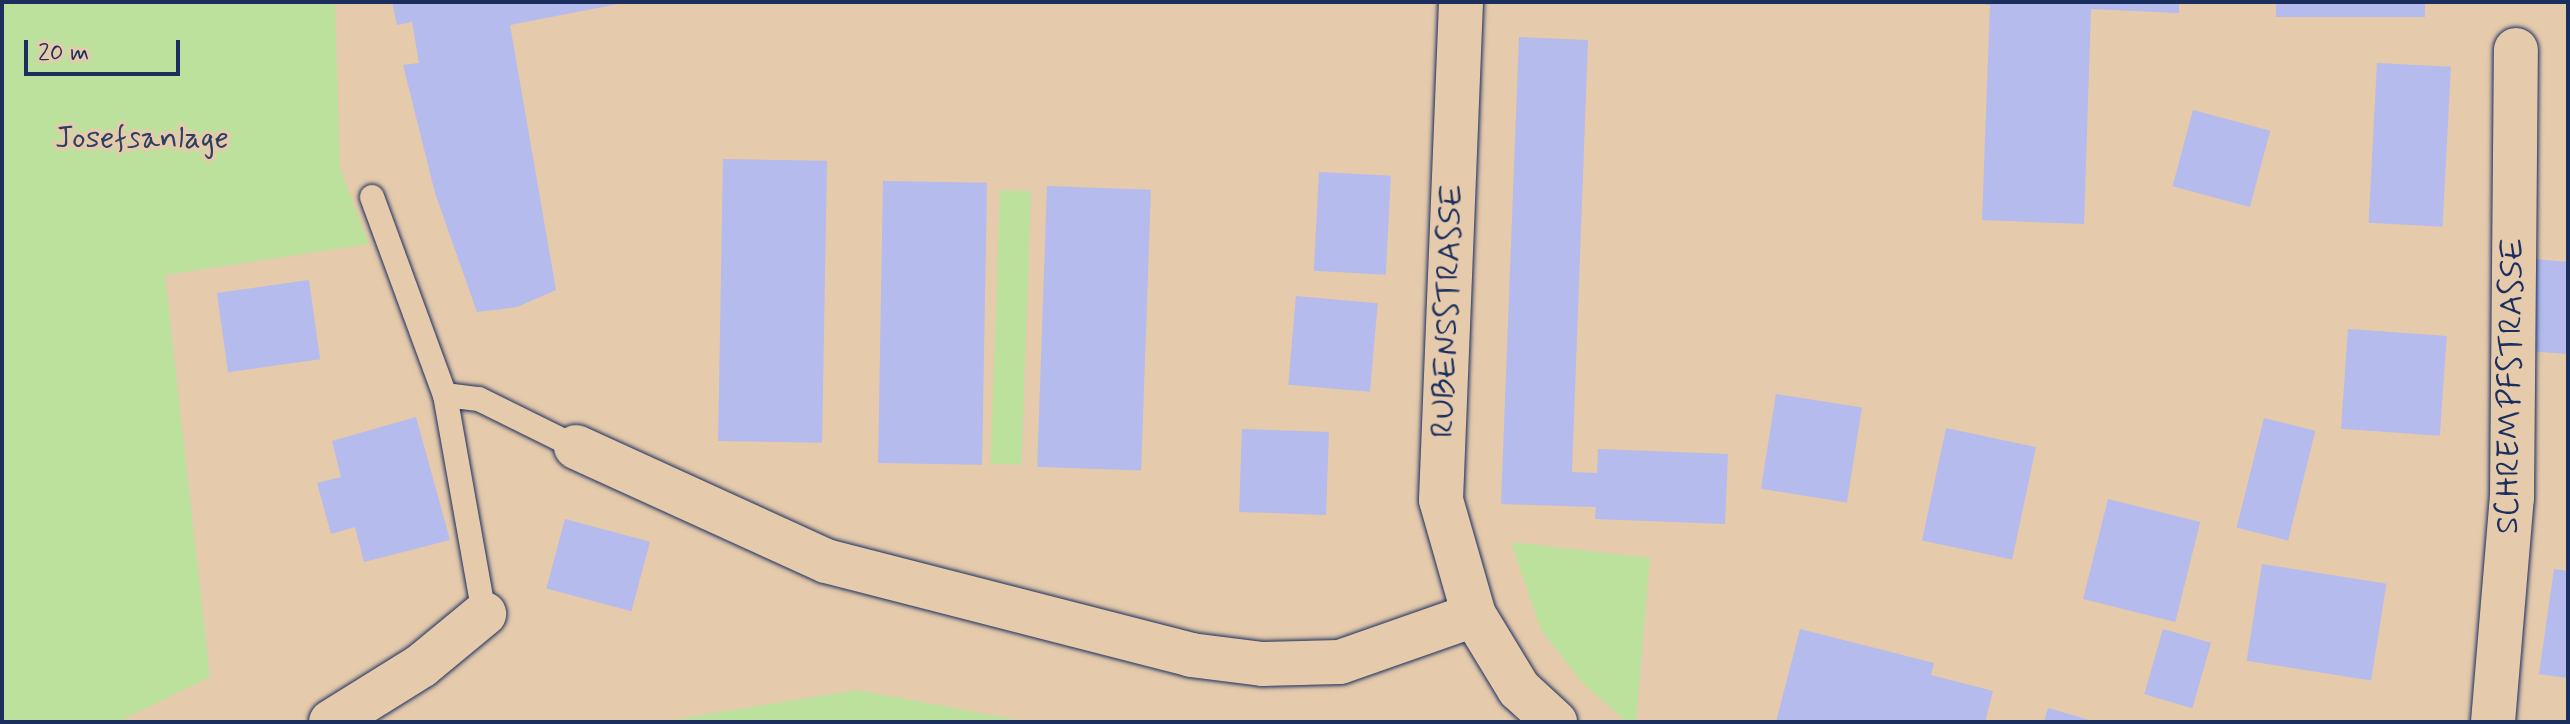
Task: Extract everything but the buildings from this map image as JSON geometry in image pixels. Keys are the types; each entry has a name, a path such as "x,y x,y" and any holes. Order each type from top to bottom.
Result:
{"street":[{"name":"RUBENSSTRASSE","path":"1461,2 1441,500 1474,615 1519,689 1555,722"},
{"name":"SCHREMPFSTRASSE","path":"2493,722 2512,498 2516,50"},
{"path":"576,447 826,561 1191,655 1262,664 1340,662 1474,615"},
{"path":"331,722 421,666 484,614"}],"lane":[{"path":"372,197 445,395 484,614"},
{"path":"445,395 479,399 576,447"}],"green space":[{"name":"Josefsanlage","path":"335,2 340,168 369,244 165,275 210,677 117,722 2,722 2,3"},
{"path":"1000,190 1031,191 1021,465 990,464"},
{"path":"1511,542 1650,558 1636,722 1626,722 1581,681 1541,630"},
{"path":"857,690 1029,722 660,722"}]}
